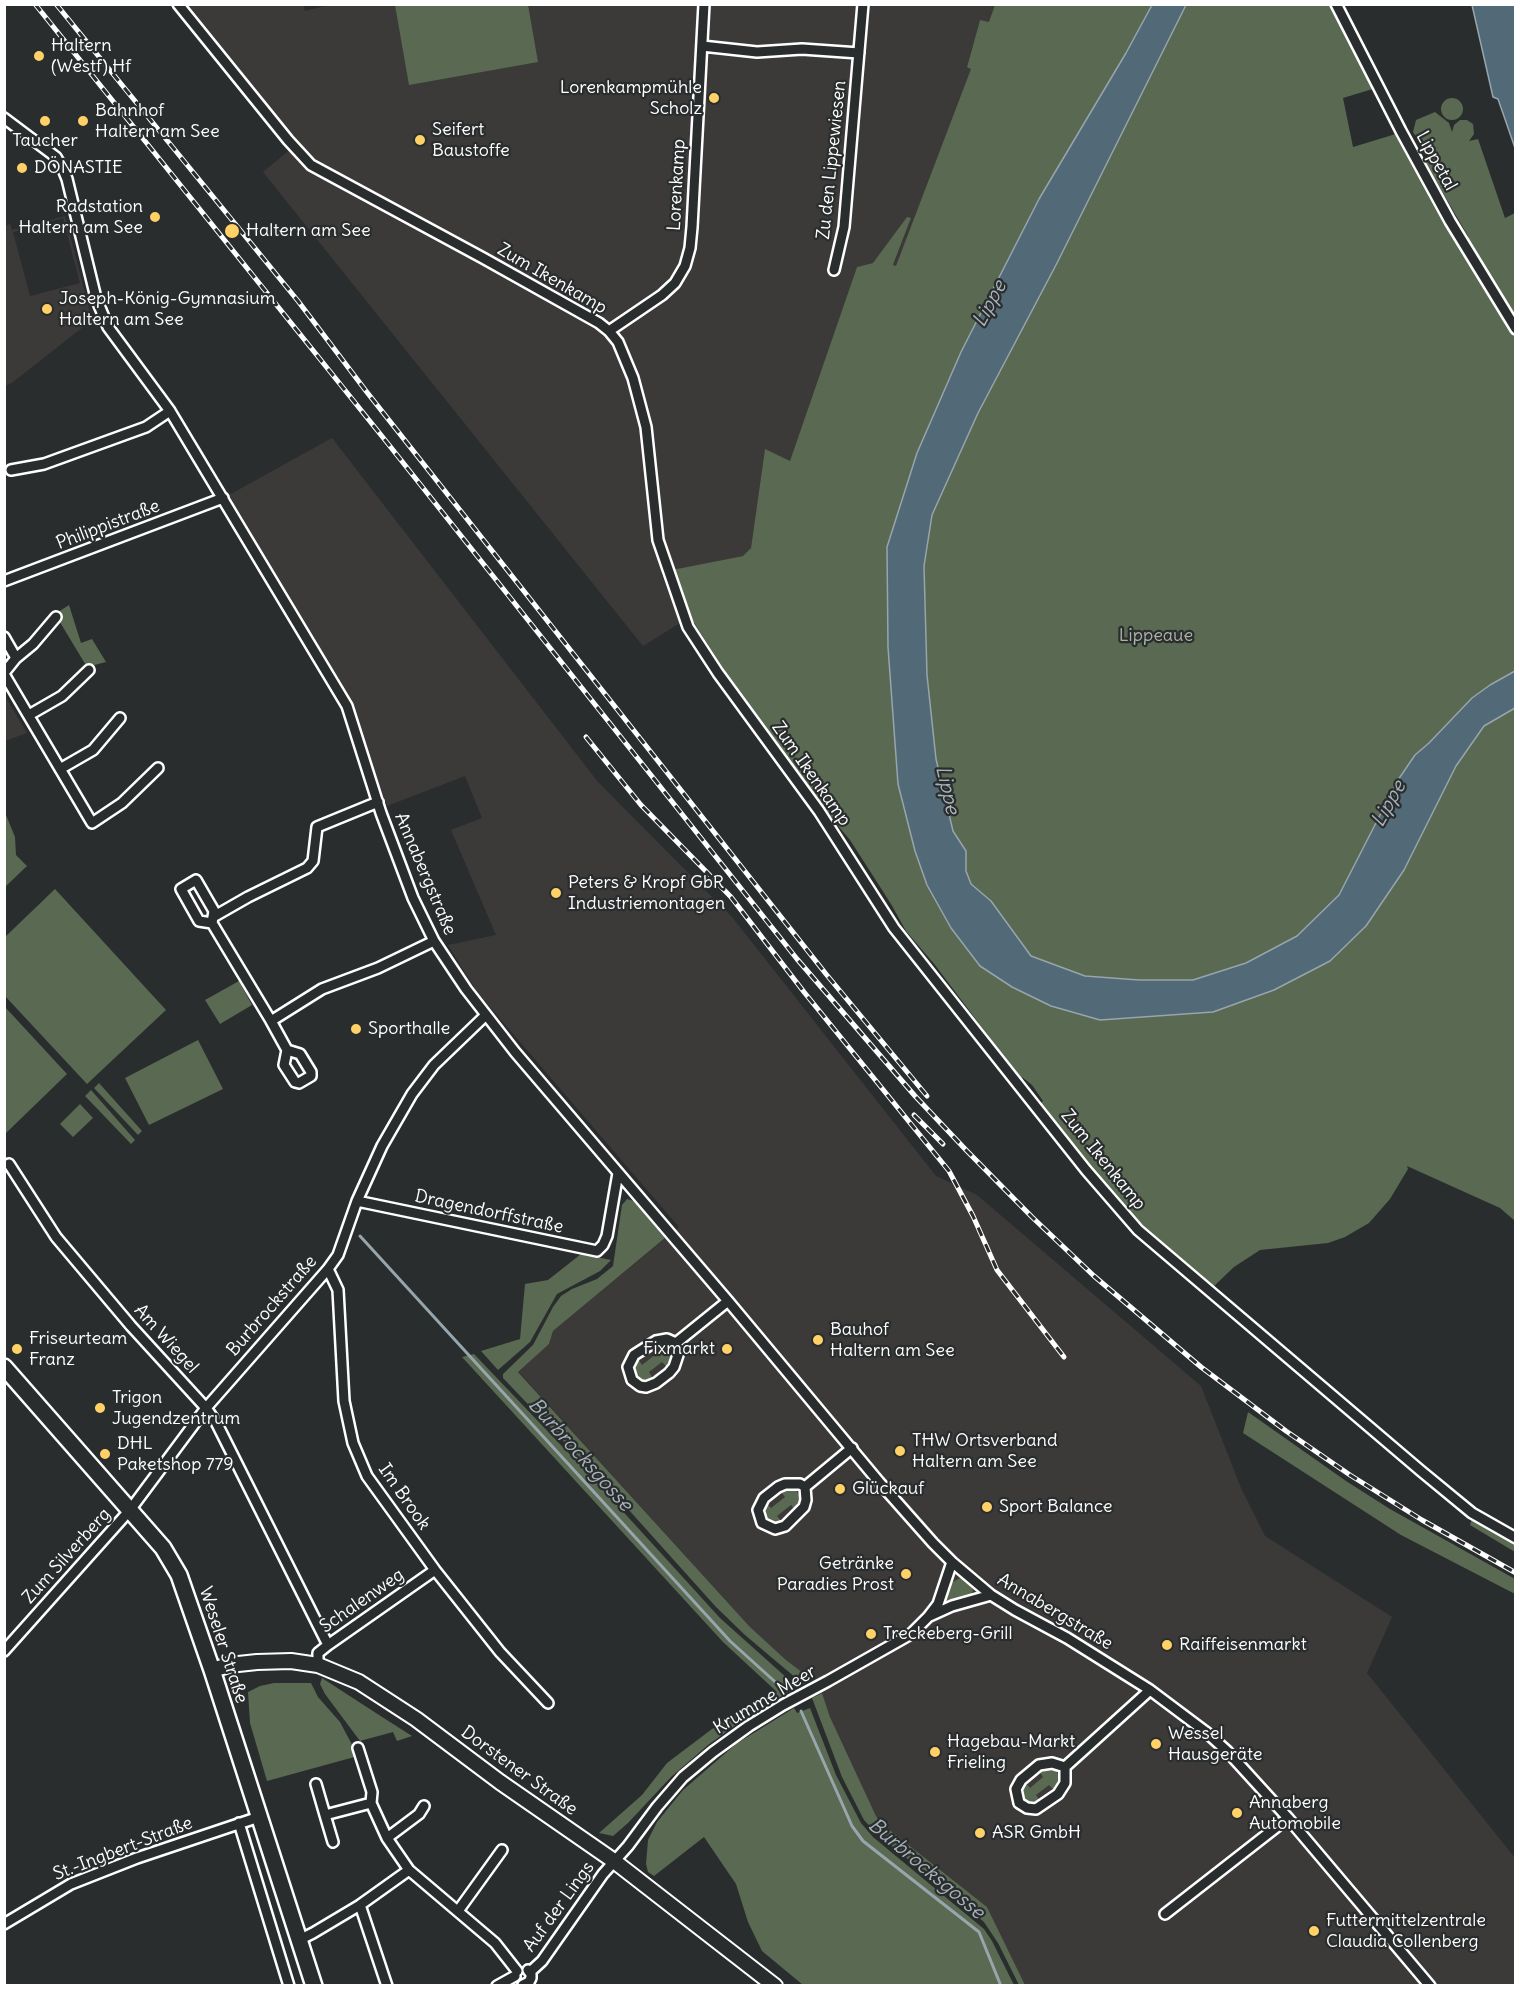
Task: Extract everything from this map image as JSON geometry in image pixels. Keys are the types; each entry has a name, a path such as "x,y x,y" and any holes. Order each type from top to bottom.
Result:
{"main road":[{"name":"Weseler Straße","path":"4,1367 163,1548 179,1575 314,1986"},
{"name":"Dorstener Straße","path":"212,1670 229,1665 291,1661 318,1665 359,1682 383,1696 500,1782 614,1861 776,1986"}],"street":[{"name":"Zum Ikenkamp","path":"178,4 288,140 311,165 599,323 609,331 618,342 633,378 646,427 658,540 688,627 718,673 819,811 894,928 1086,1170 1138,1230 1472,1513 1515,1538"},
{"name":"Lorenkamp","path":"609,331 662,295 675,283 685,266 692,227 704,4"},
{"name":"Zu den Lippewiesen","path":"834,270 844,227 863,4"},
{"name":"Lippetal","path":"1336,4 1450,221 1515,329"},
{"path":"702,46 757,52 801,49 860,53"},
{"name":"Annabergstraße","path":"4,118 56,157 62,167 68,179 96,298 108,327 170,411 347,706 378,802 413,897 434,941 466,989 879,1482 952,1562 991,1595 1067,1638 1150,1690 1206,1732 1227,1751 1288,1818 1430,1986"},
{"path":"4,133 15,126"},
{"path":"11,470 44,464 146,427 170,411"},
{"name":"Philippistraße","path":"4,581 62,561 223,498"},
{"path":"56,617 33,644 16,658 4,674 92,823 122,803 158,768"},
{"path":"4,637 16,658"},
{"path":"29,715 62,696 89,670"},
{"path":"60,769 93,750 120,718"},
{"path":"286,1050 212,920 248,897 307,868 313,861 318,827 378,802"},
{"path":"271,1021 322,989 378,968 434,941"},
{"name":"Burbrockstraße","path":"130,1510 206,1408 328,1269 338,1255 357,1201 382,1146 412,1094 434,1065 486,1015"},
{"name":"Am Wiegel","path":"9,1164 56,1237 216,1422 328,1645"},
{"name":"Dragendorffstraße","path":"357,1201 597,1251 607,1236 618,1173"},
{"name":"Im Brook","path":"328,1269 338,1290 344,1401 353,1443 367,1476 435,1570 500,1652 548,1703"},
{"path":"676,1343 728,1301"},
{"path":"667,1339 676,1343 678,1355 669,1373 646,1387 632,1380 628,1367 634,1355 656,1341 667,1339"},
{"path":"805,1487 852,1448"},
{"path":"800,1484 805,1487 804,1508 785,1526 775,1529 762,1523 758,1510 764,1498 778,1486 800,1484"},
{"name":"Zum Silverberg","path":"4,1651 130,1510"},
{"name":"Krumme Meer","path":"614,1861 683,1778 713,1752 783,1705 911,1634 928,1617 942,1594 952,1562"},
{"name":"Schalenweg","path":"318,1665 318,1653 435,1570"},
{"name":"Krumme Meer","path":"928,1617 952,1606 991,1595"},
{"path":"1065,1767 1052,1763 1039,1766 1020,1780 1016,1794 1020,1803 1027,1808 1036,1809 1058,1794 1065,1783 1065,1767 1150,1690"},
{"path":"358,1748 372,1792 371,1803 387,1838 409,1870 495,1943 516,1973 517,1982 523,1985 531,1981 530,1972 524,1968 516,1973 497,1986"},
{"path":"316,1784 333,1842"},
{"path":"325,1815 371,1803"},
{"path":"387,1838 419,1814 423,1806"},
{"name":"St.-Ingbert-Straße","path":"4,1924 71,1884 137,1858 259,1817"},
{"path":"1165,1914 1288,1818"},
{"path":"239,1823 289,1986"},
{"path":"458,1911 502,1850"},
{"name":"Auf der Lings","path":"530,1972 542,1961 614,1861"},
{"path":"299,1940 360,1905 409,1870"},
{"path":"360,1905 387,1986"}],"shaded area":[{"path":"333,4 997,5 992,23 980,20 967,66 986,73 900,268 893,266 911,218 873,263 857,267 790,462 765,450 751,548 743,556 661,573 680,623 643,646 263,172 298,143 187,5 303,5 305,11"},
{"name":"Joseph-König-Gymnasium Haltern am See","path":"65,216 92,320 5,386 5,226 10,224 12,230","holes":["63,218 80,283 30,296 13,232"]},
{"path":"332,438 598,782 732,917 936,1176 977,1195 1201,1386 1241,1488 1265,1536 1392,1617 1367,1673 1515,1858 1515,1985 1025,1985 987,1907 882,1824 876,1816 830,1717 822,1693 811,1679 750,1627 518,1371 549,1344 553,1331 679,1227 477,992 448,945 496,935 451,830 482,818 465,776 387,806 350,701 229,495"},
{"path":"5,696 27,733 4,741"}],"green space":[{"path":"395,5 528,5 538,62 409,85"},
{"name":"Lippeaue","path":"995,5 1333,5 1376,88 1343,98 1353,147 1399,133 1468,258 1515,336 1515,1221 1500,1208 1407,1166 1408,1169 1390,1199 1369,1223 1345,1237 1328,1243 1260,1250 1234,1267 1212,1288 1133,1216 1127,1220 1086,1162 1040,1104 1043,1101 1032,1085 1022,1077 1023,1082 935,965 906,931 850,840 748,707 691,618 672,570 743,556 751,548 765,449 790,461 857,267 873,263 907,217 911,218 893,265 896,266 971,69 967,67 980,20 989,22"},
{"path":"1448,98 1456,98 1463,105 1463,113 1456,120 1448,120 1441,113 1441,105"},
{"path":"1435,112 1449,123 1452,132 1454,125 1460,120 1467,120 1473,124 1474,134 1469,141 1478,139 1505,218 1515,213 1515,323 1463,239 1468,236 1423,159 1428,156 1413,132 1416,120"},
{"path":"69,605 81,643 92,639 106,662 87,667 55,614"},
{"path":"4,810 15,837 16,855 27,866 5,887"},
{"path":"55,889 166,1010 87,1084 5,996 5,937"},
{"path":"239,981 252,1005 220,1024 205,1000"},
{"path":"5,1007 67,1074 5,1134"},
{"path":"198,1040 223,1089 149,1125 125,1078"},
{"path":"99,1083 142,1131 138,1135 94,1088"},
{"path":"91,1090 135,1140 131,1144 85,1096"},
{"path":"80,1104 93,1118 73,1137 60,1124"},
{"path":"627,1199 634,1201 665,1238 553,1331 549,1344 518,1372 750,1627 811,1679 803,1684 716,1607 628,1509 503,1378 503,1374 533,1345 561,1296 597,1279 613,1266 622,1205"},
{"path":"581,1254 611,1260 600,1271 557,1294 530,1342 498,1370 481,1351 520,1339 525,1284 548,1280"},
{"path":"662,1345 671,1352 672,1359 669,1365 667,1367 662,1362 649,1372 653,1379 646,1382 640,1381 635,1377 633,1370 636,1361 638,1359 642,1365 656,1354 652,1348"},
{"path":"474,1354 597,1483 720,1618 797,1687 748,1716 708,1745 671,1777 613,1836 599,1833 642,1795 667,1763 712,1729 777,1692 723,1642 462,1357"},
{"path":"1248,1412 1390,1509 1515,1579 1515,1594 1401,1535 1243,1433"},
{"path":"790,1488 796,1490 800,1496 800,1505 796,1511 791,1505 777,1516 782,1522 778,1525 766,1522 761,1513 766,1503 771,1508 785,1497 780,1491"},
{"path":"1472,1519 1515,1544 1515,1552 1470,1525"},
{"path":"960,1578 972,1584 973,1591 939,1610 951,1583"},
{"path":"322,1678 412,1736 397,1741 393,1732 360,1741 325,1694 320,1684"},
{"path":"274,1683 311,1683 318,1697 340,1722 358,1756 267,1781 250,1723 248,1692"},
{"path":"822,1693 830,1717 876,1816 882,1824 987,1907 1025,1985 1019,1985 998,1943 984,1922 875,1832 864,1820 842,1777 812,1698"},
{"path":"794,1708 797,1713 810,1708 836,1775 861,1823 873,1837 984,1929 1014,1985 803,1985 762,1951 748,1922 736,1884 704,1837 654,1876 648,1872 646,1864 648,1840 657,1822 683,1790 736,1744"},
{"path":"1049,1768 1055,1770 1059,1775 1060,1781 1057,1788 1054,1790 1049,1785 1036,1795 1040,1801 1037,1804 1024,1802 1020,1789 1023,1784 1025,1782 1030,1788 1043,1777 1039,1771"}],"water":[{"name":"Lippe","path":"1152,5 1186,5 1056,265 978,413 932,515 924,566 927,675 936,759 953,831 966,851 966,871 971,884 991,901 1031,956 1085,976 1139,980 1193,980 1246,963 1297,936 1339,895 1398,780 1415,755 1472,698 1515,671 1515,708 1484,726 1456,766 1404,870 1366,926 1330,961 1274,990 1213,1012 1100,1020 1051,1006 1012,987 980,966 951,928 927,885 915,851 898,784 888,647 887,547 917,453 961,352 1039,199"},
{"path":"1472,5 1515,5 1515,148 1498,99 1493,97"}],"waterway":[{"name":"Burbrocksgosse","path":"360,1236 730,1641 783,1689"},
{"name":"Burbrocksgosse","path":"801,1711 852,1826 863,1841 979,1932 1001,1986"}],"railway":[{"path":"35,4 797,959 915,1096 1032,1217 1094,1276 1201,1367 1286,1431 1350,1475 1422,1520 1516,1573"},
{"path":"56,4 298,301 366,391 826,974 927,1096"},
{"path":"586,737 641,805 731,897 804,992 949,1171 973,1216 997,1270 1064,1357"},
{"path":"914,1115 943,1144"}],"place":[{"name":"Haltern (Westf) Hf","path":"39,56"},
{"name":"Lorenkampmühle Scholz","path":"714,98"},
{"name":"Taucher","path":"45,121"},
{"name":"Bahnhof Haltern am See","path":"83,121"},
{"name":"Seifert Baustoffe","path":"420,140"},
{"name":"DÖNASTIE","path":"22,168"},
{"name":"Radstation Haltern am See","path":"155,217"},
{"name":"Haltern am See","path":"232,231"},
{"name":"Joseph-König-Gymnasium Haltern am See","path":"47,309"},
{"name":"Peters & Kropf GbR Industriemontagen","path":"556,893"},
{"name":"Sporthalle","path":"356,1029"},
{"name":"Bauhof Haltern am See","path":"818,1340"},
{"name":"Friseurteam Franz","path":"17,1349"},
{"name":"Fixmarkt","path":"727,1349"},
{"name":"Trigon Jugendzentrum","path":"100,1408"},
{"name":"THW Ortsverband Haltern am See","path":"900,1451"},
{"name":"DHL Paketshop 779","path":"105,1454"},
{"name":"Glückauf","path":"840,1489"},
{"name":"Sport Balance","path":"987,1507"},
{"name":"Getränke Paradies Prost","path":"906,1574"},
{"name":"Treckeberg-Grill","path":"871,1634"},
{"name":"Raiffeisenmarkt","path":"1167,1645"},
{"name":"Wessel Hausgeräte","path":"1156,1744"},
{"name":"Hagebau-Markt Frieling","path":"935,1752"},
{"name":"Annaberg Automobile","path":"1237,1813"},
{"name":"ASR GmbH","path":"980,1833"},
{"name":"Futtermittelzentrale Claudia Collenberg","path":"1314,1931"}]}
